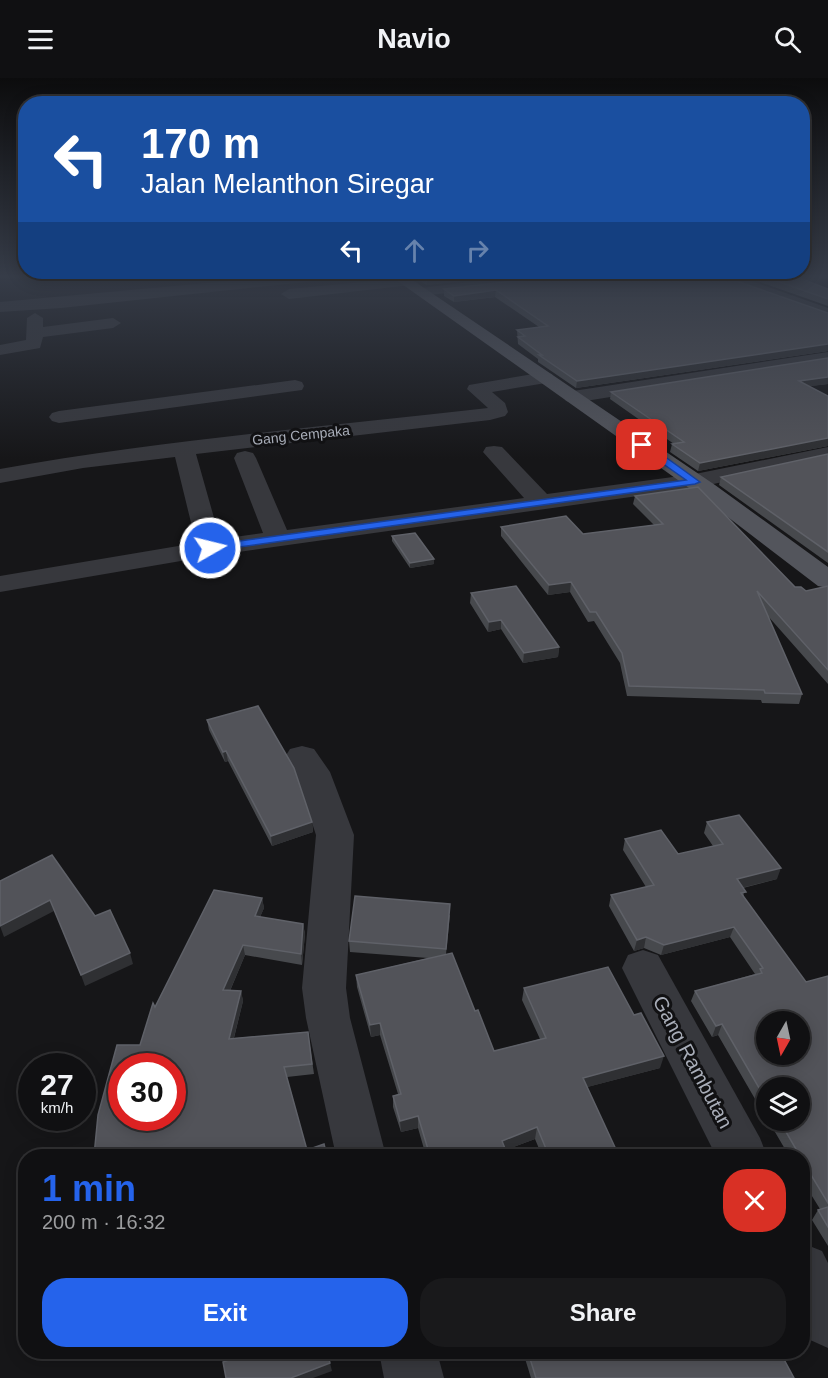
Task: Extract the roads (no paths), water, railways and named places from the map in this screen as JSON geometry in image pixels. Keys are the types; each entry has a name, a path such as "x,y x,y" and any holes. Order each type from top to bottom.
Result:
{"main road":[{"path":"488,338 695,482 828,580"}],"street":[{"path":"0,350 34,345 35,338"},
{"path":"573,397 828,357"},
{"name":"Gang Cempaka","path":"0,476 83,461 183,448 236,434 490,414 498,412 498,407 476,389 546,378"},
{"path":"59,417 296,386"},
{"path":"216,395 236,434 278,539"},
{"path":"183,448 210,548"},
{"path":"494,452 541,502"},
{"path":"0,584 210,548 695,482 828,453"},
{"path":"302,757 312,772 336,846 324,988 328,1018 359,1149"},
{"name":"Gang Rambutan","path":"643,968 738,1149"},
{"path":"810,1286 828,1319"},
{"path":"410,1359 414,1378"}]}
